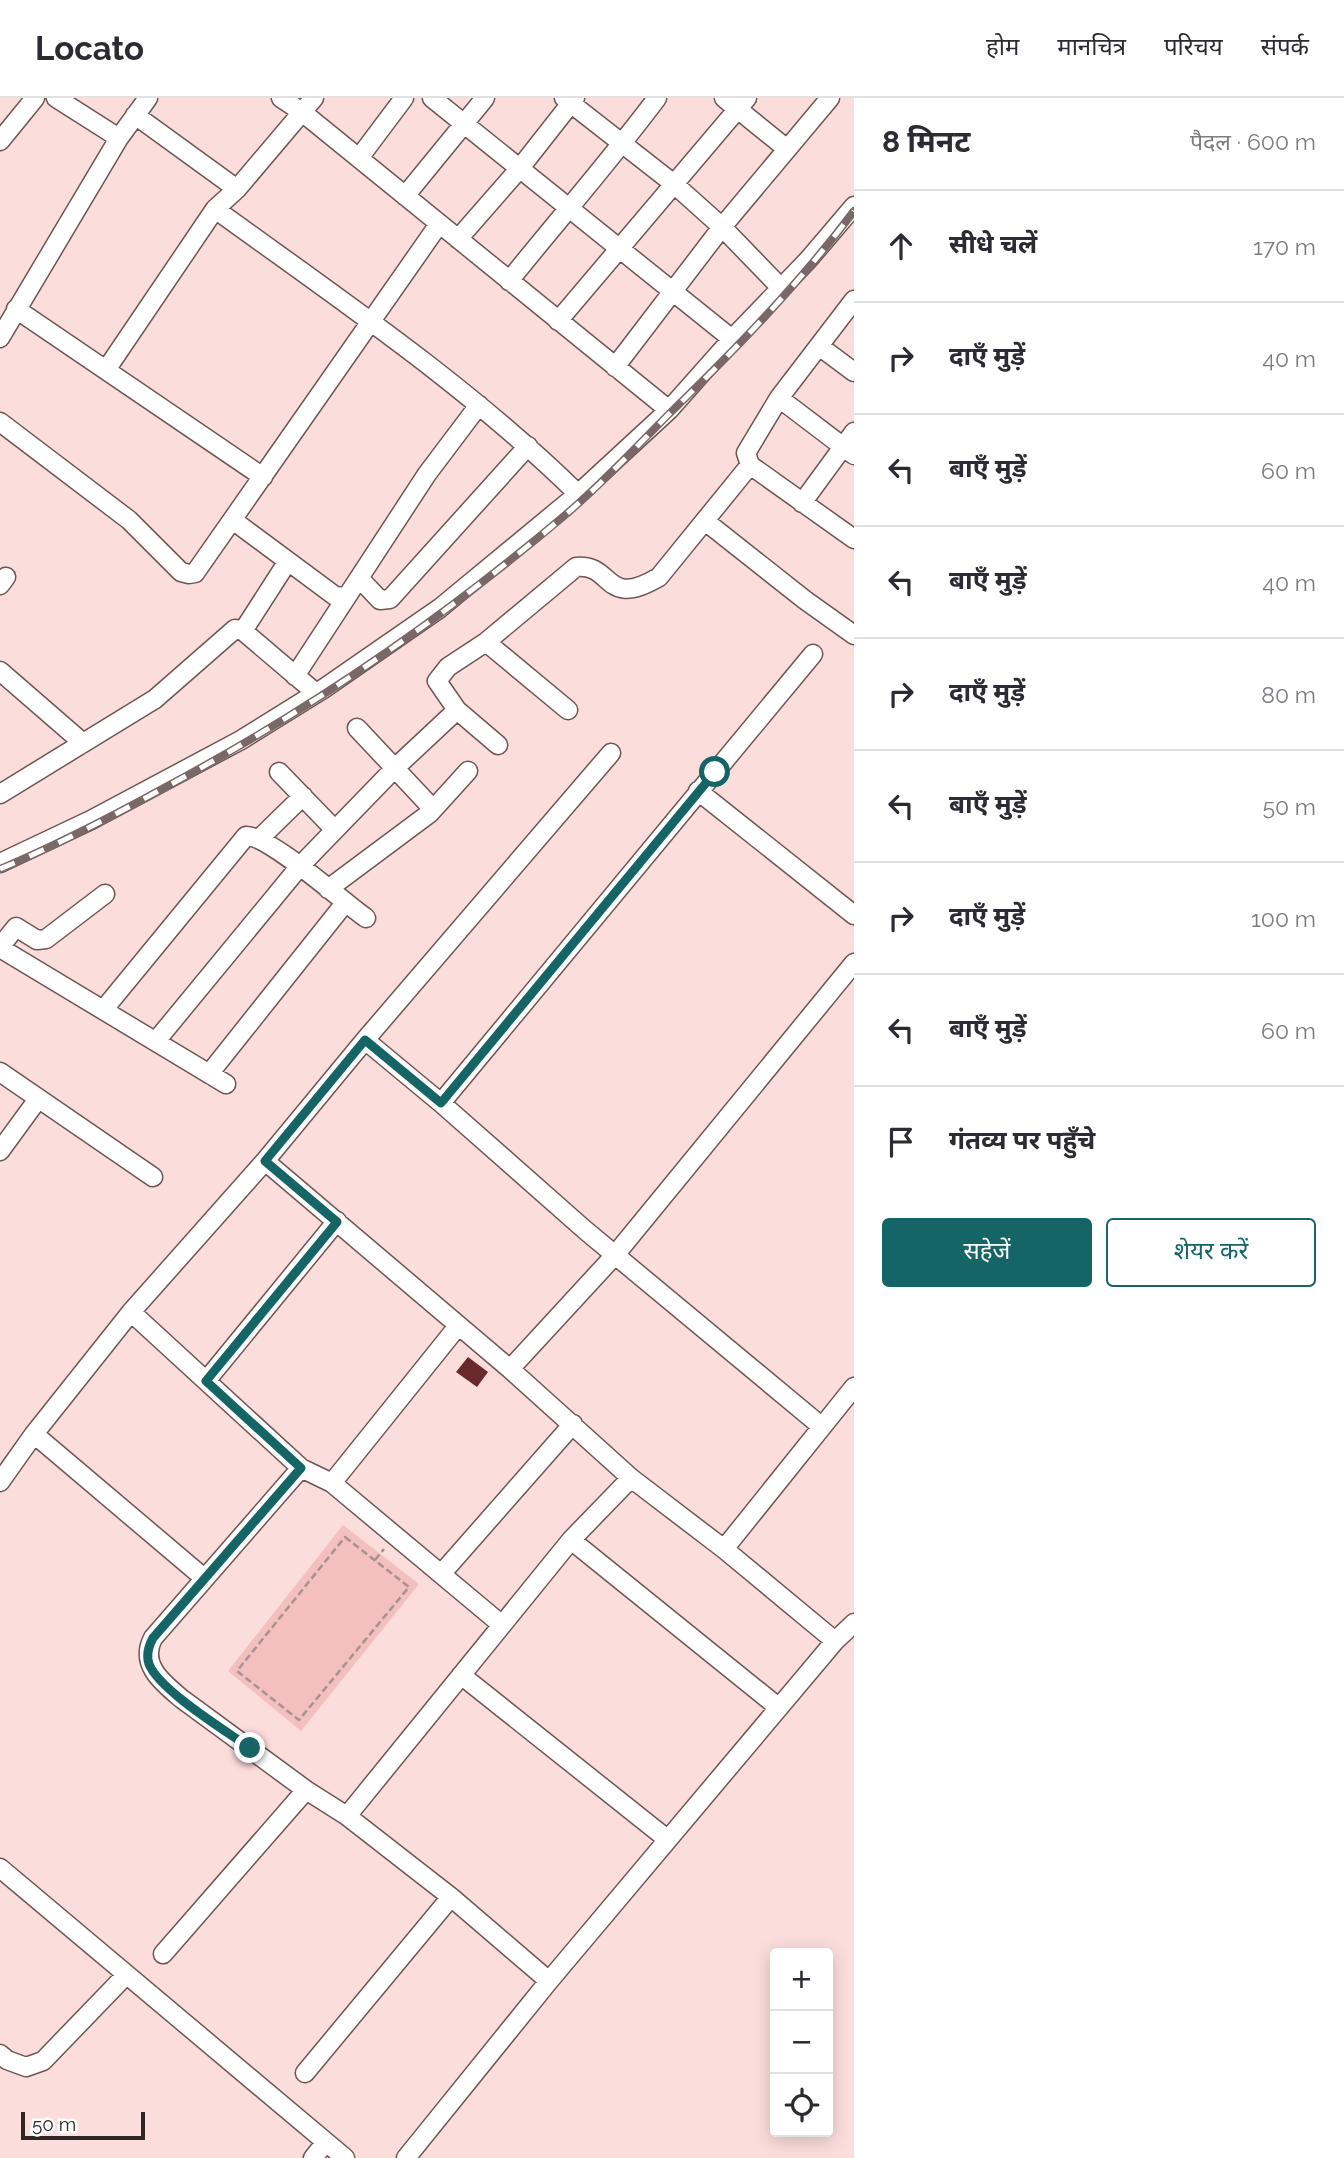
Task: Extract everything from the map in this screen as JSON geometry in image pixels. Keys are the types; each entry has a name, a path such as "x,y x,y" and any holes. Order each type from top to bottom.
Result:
{"street":[{"path":"0,141 35,98"},
{"path":"56,98 119,138"},
{"path":"148,98 119,138 6,322 106,370 262,477"},
{"path":"281,98 359,158 669,410"},
{"path":"106,370 215,209 237,189 314,98"},
{"path":"359,158 404,98"},
{"path":"432,98 732,339"},
{"path":"405,196 485,98"},
{"path":"509,281 622,145 657,98"},
{"path":"615,367 722,227 830,98"},
{"path":"458,239 520,168 570,100 622,145 674,184 722,227 780,288"},
{"path":"558,321 674,184 736,102 787,149"},
{"path":"135,115 237,189"},
{"path":"0,863 92,820 241,740 316,693 440,608 578,494 669,410 854,206"},
{"path":"215,209 370,321 479,405 528,446 578,494"},
{"path":"0,422 129,520 185,574 195,573 234,521 439,224"},
{"path":"854,300 779,398 746,456 750,465 854,539"},
{"path":"819,346 854,372"},
{"path":"779,398 851,445 802,503"},
{"path":"295,676 428,474 479,405"},
{"path":"359,578 380,600 390,599 528,446"},
{"path":"498,745 457,710 438,685 438,678 448,667 486,642 576,567 591,568 620,589 643,587 659,577 750,465"},
{"path":"234,521 335,596 345,597"},
{"path":"705,521 854,635"},
{"path":"243,631 288,561"},
{"path":"0,794 155,699 232,630 243,631 316,693"},
{"path":"486,642 568,710"},
{"path":"441,1103 813,654"},
{"path":"0,671 83,743"},
{"path":"156,1041 300,866 395,768 457,710"},
{"path":"357,728 433,810"},
{"path":"0,1482 34,1434 131,1312 265,1161 611,752"},
{"path":"328,889 390,845 433,810 468,771"},
{"path":"279,772 335,830"},
{"path":"698,791 854,915"},
{"path":"259,839 303,796"},
{"path":"104,1009 243,838 253,836 259,839 300,866 366,918"},
{"path":"105,894 46,939 37,940 18,927 13,929 0,948 226,1084"},
{"path":"209,1074 345,903"},
{"path":"510,1368 615,1255 854,963"},
{"path":"365,1040 615,1255 821,1426"},
{"path":"0,1072 153,1177"},
{"path":"0,1151 38,1099"},
{"path":"265,1161 510,1368 631,1478 724,1549 835,1641"},
{"path":"206,1381 337,1222"},
{"path":"131,1312 301,1468 332,1483 502,1625"},
{"path":"332,1483 458,1326"},
{"path":"724,1549 854,1387"},
{"path":"442,1573 573,1424"},
{"path":"34,1434 204,1578"},
{"path":"301,1468 153,1638 147,1652 150,1668 182,1699 306,1790 347,1816 451,1897 549,1981"},
{"path":"347,1816 571,1540 631,1478"},
{"path":"571,1540 778,1707"},
{"path":"406,2158 667,1839 835,1641 854,1623"},
{"path":"461,1675 667,1839"},
{"path":"163,1954 306,1790"},
{"path":"0,1868 345,2158"},
{"path":"305,2073 451,1897"},
{"path":"0,2054 6,2060 26,2067 43,2061 125,1975"},
{"path":"313,2158 325,2143"}],"path":[{"path":"345,1537 409,1587 299,1720 237,1671 345,1537"}],"shaded area":[{"path":"343,1525 419,1584 301,1731 228,1671"}],"building":[{"path":"468,1357 488,1372 477,1387 456,1372"}],"railway":[{"path":"0,869 122,810 268,729 370,663 469,592 564,516 618,466 766,316 854,211"}],"route":[{"path":"250,1748 167,1687 150,1668 147,1652 153,1638 301,1468 206,1381 337,1222 265,1161 365,1040 441,1103 715,772"}]}
